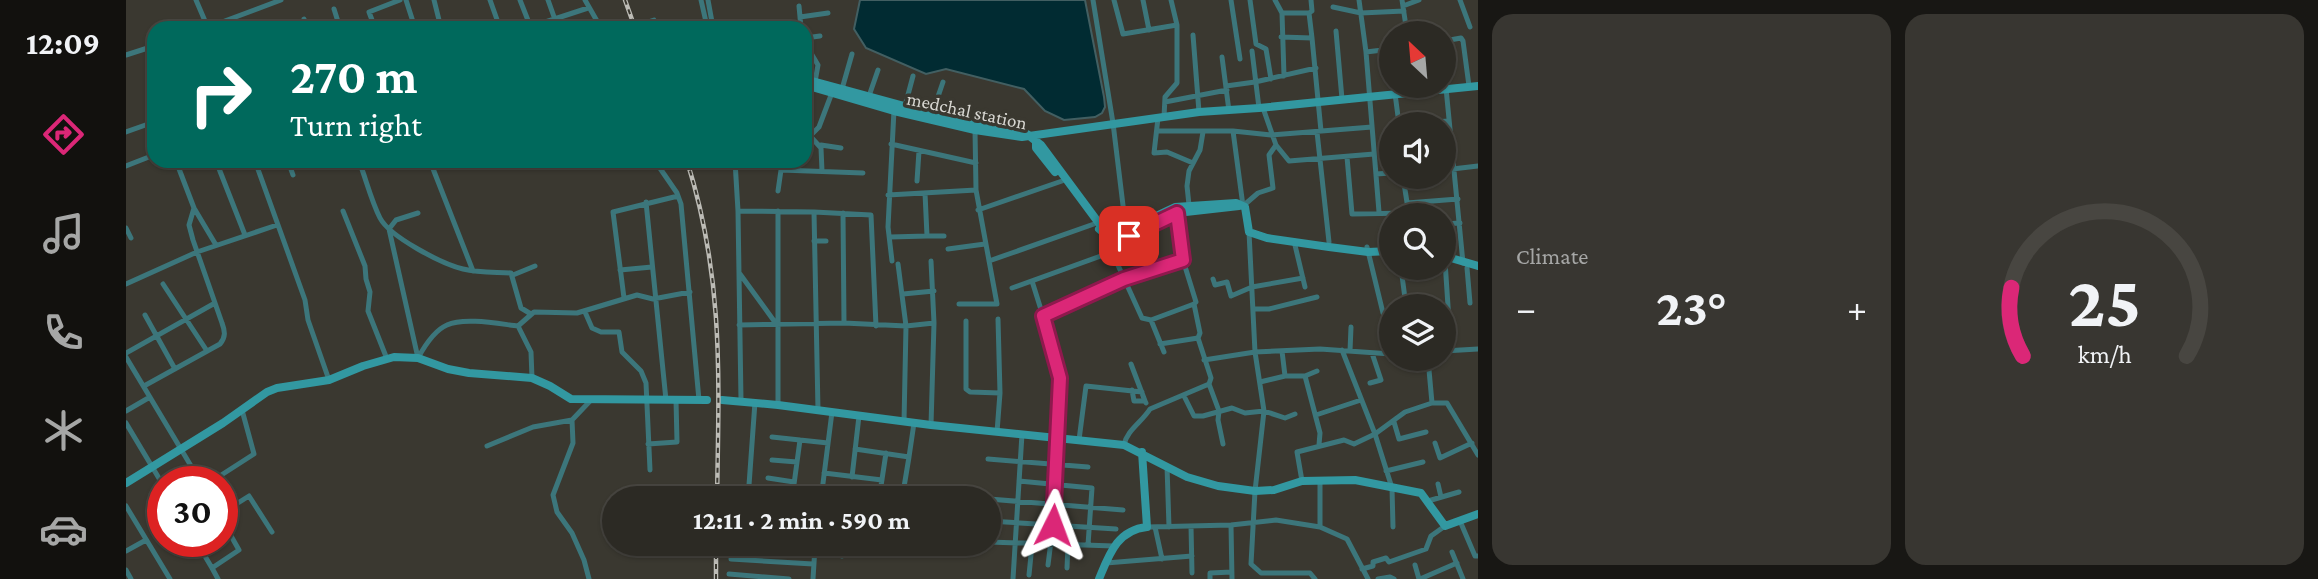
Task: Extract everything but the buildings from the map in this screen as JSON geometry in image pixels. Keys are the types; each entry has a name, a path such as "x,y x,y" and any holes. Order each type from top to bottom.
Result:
{"street":[{"path":"196,0 204,21"},
{"path":"226,21 281,0"},
{"path":"372,21 369,12 400,0"},
{"path":"406,0 413,21"},
{"path":"433,0 440,21"},
{"path":"490,0 498,21"},
{"path":"520,0 527,21"},
{"path":"548,0 555,21"},
{"path":"584,0 596,21"},
{"path":"701,0 706,21"},
{"path":"708,0 712,21"},
{"path":"1093,0 1113,123 1126,230"},
{"path":"1114,0 1122,34 1177,25"},
{"path":"1143,0 1149,30"},
{"path":"1171,0 1177,25 1177,82 1165,97 1157,131 1156,154 1167,152 1193,163"},
{"path":"1231,0 1240,59"},
{"path":"1250,0 1256,44 1266,49 1271,79"},
{"path":"1275,0 1282,13 1284,76"},
{"path":"1311,0 1312,11 1309,13 1316,68 1320,159 1329,242"},
{"path":"1347,156 1351,212 1379,212 1359,0"},
{"path":"1333,7 1361,13 1419,0"},
{"path":"1460,0 1470,27"},
{"path":"799,6 800,21"},
{"path":"546,21 588,8"},
{"path":"334,9 338,21"},
{"path":"800,17 828,13"},
{"path":"1282,13 1309,13"},
{"path":"1336,30 1342,99"},
{"path":"1193,35 1199,112"},
{"path":"812,39 820,36"},
{"path":"1281,37 1312,38"},
{"path":"1456,39 1461,38 1463,41 1473,86"},
{"path":"126,55 147,48"},
{"path":"1366,52 1379,50"},
{"path":"1252,51 1261,108 1276,145 1289,161 1374,154"},
{"path":"812,54 818,65 815,82"},
{"path":"812,135 819,127 852,54"},
{"path":"1222,57 1229,111"},
{"path":"1165,102 1316,68"},
{"path":"869,96 878,70"},
{"path":"905,106 914,76"},
{"path":"812,81 836,90 869,96 894,107 905,106 957,120 1023,131 1027,135 1199,112 1261,108 1379,94"},
{"path":"932,114 943,82"},
{"name":"medchal station","path":"812,86 836,90 975,130 1022,137 1027,135 1036,143 1036,148 1094,224 1114,239"},
{"path":"894,107 888,195 890,237 903,294 906,326 904,422"},
{"path":"126,132 147,124"},
{"path":"1157,131 1233,131 1271,135 1372,127"},
{"path":"959,304 997,303 978,210 975,130"},
{"path":"1233,131 1241,206"},
{"path":"1189,205 1189,171 1200,150 1203,132"},
{"path":"812,137 821,145 841,148"},
{"path":"1036,143 1041,145 1102,230"},
{"path":"891,144 976,163"},
{"path":"821,145 822,171"},
{"path":"1114,239 1123,239 1177,213 1241,206 1258,192 1273,188 1269,155 1276,145"},
{"path":"917,181 919,150"},
{"path":"126,166 147,158"},
{"path":"1456,169 1478,166"},
{"path":"179,168 194,208 216,245"},
{"path":"219,168 245,235"},
{"path":"257,168 305,300 307,320 329,380"},
{"path":"290,168 293,175"},
{"path":"362,168 381,218 389,229 443,261 473,271 513,275 535,266"},
{"path":"433,168 473,271"},
{"path":"154,466 267,392 329,380 394,357 418,358 468,373 532,378 571,399 703,400 678,196 660,168"},
{"path":"735,168 741,400"},
{"path":"778,191 781,170 863,173"},
{"path":"978,210 1062,181"},
{"path":"1456,187 1470,303"},
{"path":"1405,189 1407,203 1458,199"},
{"path":"888,195 976,190"},
{"path":"925,193 927,236"},
{"path":"624,298 612,212 678,196"},
{"path":"646,202 666,400"},
{"path":"1194,304 1151,320 1142,318 1112,252 1114,239 1126,230 1175,207 1236,202 1245,207 1254,233 1252,288 1255,352 1264,411 1255,491 1251,564 1262,576 1310,573 1315,579"},
{"path":"144,386 220,344 225,332 190,225 194,208"},
{"path":"342,211 365,267 370,292 368,311 387,359"},
{"path":"738,211 871,215 876,326"},
{"path":"778,211 778,405"},
{"path":"814,212 818,410"},
{"path":"389,229 396,220 418,213"},
{"path":"843,213 844,323"},
{"path":"1177,213 1183,260 1196,302 1194,304 1200,333 1198,338 1211,379 1209,384 1219,411 1223,444"},
{"path":"1456,223 1460,223"},
{"path":"989,261 1094,224"},
{"path":"126,284 197,252 277,225"},
{"path":"126,228 131,239"},
{"path":"389,229 418,358"},
{"path":"1254,233 1267,232 1367,249"},
{"path":"1254,233 1267,238 1379,249"},
{"path":"890,237 944,236"},
{"path":"814,241 826,241"},
{"path":"1294,241 1305,287"},
{"path":"948,249 985,244"},
{"path":"1367,249 1379,300"},
{"path":"1012,288 1112,252"},
{"path":"1043,316 1124,279 1183,260"},
{"path":"931,261 934,323 931,425"},
{"path":"1456,263 1478,269"},
{"path":"620,270 652,267"},
{"path":"740,274 777,325"},
{"path":"513,275 521,308 531,314 585,312 637,295 656,298 690,292"},
{"path":"1213,279 1215,285 1227,282 1231,296 1252,288 1303,278"},
{"path":"1032,281 1060,378 1053,525 1048,565"},
{"path":"163,284 207,351"},
{"path":"903,294 933,291"},
{"path":"1253,309 1269,309 1317,297"},
{"path":"192,466 126,357 156,336 215,303"},
{"path":"585,312 592,328 621,334 622,352 641,371 646,383 650,470"},
{"path":"418,358 439,330 454,323 479,322 518,326 531,314"},
{"path":"145,315 175,369"},
{"path":"997,432 1000,393 998,319"},
{"path":"1151,320 1164,352"},
{"path":"966,321 966,389 970,392 1000,393"},
{"path":"738,325 844,323 906,326 934,323"},
{"path":"518,326 531,352 532,378"},
{"path":"1350,351 1351,327"},
{"path":"1160,344 1198,338"},
{"path":"1456,350 1478,349"},
{"path":"1204,360 1255,352 1342,350 1379,353"},
{"path":"1342,350 1375,434 1392,488 1393,527"},
{"path":"1282,351 1285,376"},
{"path":"1370,383 1381,380 1373,353"},
{"path":"1131,364 1150,408"},
{"path":"1260,382 1285,376 1305,376 1317,371"},
{"path":"1430,371 1432,403"},
{"path":"1305,376 1320,433 1319,445"},
{"path":"1124,445 1126,436 1150,408 1209,384"},
{"path":"1079,440 1086,386 1142,392"},
{"path":"1132,390 1134,401 1145,401"},
{"path":"1184,396 1194,416 1232,408 1245,413 1264,411 1285,418 1296,414"},
{"path":"126,411 150,397"},
{"path":"487,446 526,430 572,420 592,399"},
{"path":"648,444 677,442 676,400"},
{"path":"722,400 741,400 904,422 1124,445 1187,477 1218,486 1255,491 1274,490 1302,481 1355,480 1421,493 1445,526"},
{"path":"1316,415 1361,400"},
{"path":"749,486 755,402"},
{"path":"1302,481 1297,453 1344,440 1354,444 1375,434 1405,412 1432,403 1447,403 1478,455"},
{"path":"235,466 254,454 242,410"},
{"path":"823,486 832,412"},
{"path":"852,477 859,416"},
{"path":"572,420 573,443 553,495 557,512 572,533 589,579"},
{"path":"1394,422 1399,439 1426,432"},
{"path":"904,486 914,423"},
{"path":"126,424 151,466"},
{"path":"1013,579 1023,434"},
{"path":"772,437 828,443"},
{"path":"793,486 800,440"},
{"path":"1435,443 1440,458 1472,443"},
{"path":"855,449 909,457"},
{"path":"1142,452 1151,527 1162,559"},
{"path":"881,486 886,453"},
{"path":"988,459 1088,467"},
{"path":"772,460 797,462"},
{"path":"1386,471 1423,462"},
{"path":"1167,466 1170,527"},
{"path":"126,483 147,470"},
{"path":"824,473 882,480"},
{"path":"768,478 794,482"},
{"path":"1019,481 1092,488 1088,545"},
{"path":"1320,481 1320,527"},
{"path":"1438,484 1441,497"},
{"path":"1428,501 1459,492"},
{"path":"238,503 248,496 272,532"},
{"path":"1001,500 1123,510"},
{"path":"126,506 170,579"},
{"path":"1389,562 1426,549 1431,536 1445,526 1478,514"},
{"path":"1001,521 1116,529"},
{"path":"1099,579 1114,546 1127,534 1151,527 1284,521 1320,527 1347,539 1368,579"},
{"path":"1460,521 1475,556 1478,556"},
{"path":"1231,525 1232,579"},
{"path":"1191,526 1192,573"},
{"path":"126,551 146,540"},
{"path":"1001,543 1114,546"},
{"path":"1029,575 1032,545"},
{"path":"1068,545 1068,568"},
{"path":"1452,552 1463,579"},
{"path":"813,579 814,556"},
{"path":"1105,563 1192,556"},
{"path":"205,557 218,579"},
{"path":"212,568 228,557"},
{"path":"1362,569 1386,558 1393,578 1378,579"},
{"path":"731,559 813,564"},
{"path":"1415,565 1420,579 1457,563"},
{"path":"126,570 131,579"},
{"path":"1210,579 1210,572 1232,572"},
{"path":"729,574 789,579"}],"water":[{"path":"860,0 1085,0 1105,107 1102,113 1095,117 1064,120 1045,111 1024,89 946,69 926,74 866,48 854,29"}],"railway":[{"path":"625,0 632,21"},
{"path":"689,168 708,246 717,328 717,486"},
{"path":"716,556 716,579"}],"route":[{"path":"1053,525 1060,378 1043,316 1124,279 1183,260 1177,213 1129,236"}]}
